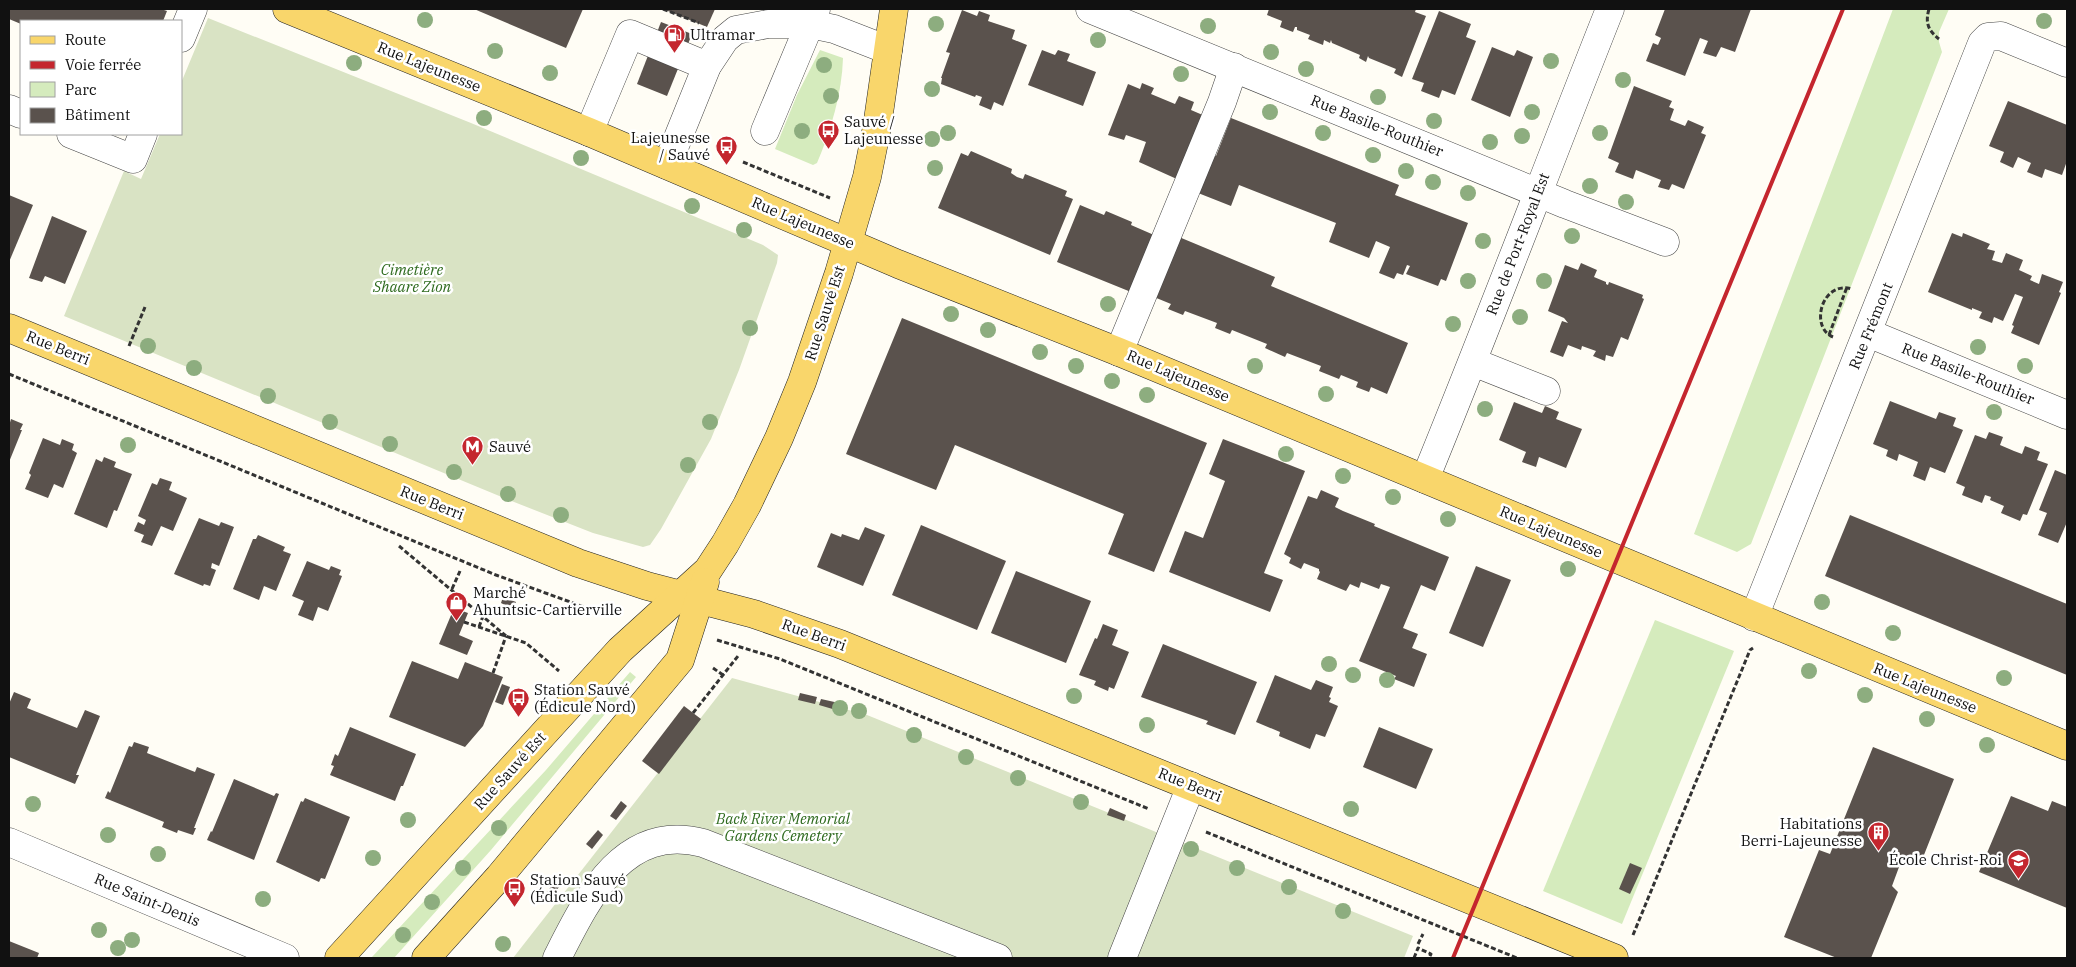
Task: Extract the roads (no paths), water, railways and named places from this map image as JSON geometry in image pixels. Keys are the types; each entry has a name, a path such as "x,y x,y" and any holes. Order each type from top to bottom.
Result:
{"main road":[{"name":"Rue Lajeunesse","path":"287,9 589,132 848,242 1119,352 2067,746"},
{"name":"Rue Sauvé Est","path":"339,958 620,650 690,598 747,505 779,438 802,382 848,242 867,176 877,127 894,9"},
{"name":"Rue Berri","path":"9,328 578,563 618,578 770,620 840,644 1614,958"},
{"name":"Rue Sauvé Est","path":"426,958 500,877 680,660 690,598"}],"street":[{"path":"182,36 193,9"},
{"name":"Rue Basile-Routhier","path":"1090,9 1537,192 1666,242"},
{"name":"Rue de Port-Royal Est","path":"1425,479 1473,362 1537,192 1610,9"},
{"path":"765,131 813,17"},
{"path":"667,165 707,66 724,39 736,30 813,17 834,29 888,50"},
{"path":"589,132 630,34 707,66"},
{"name":"Rue Frémont","path":"1754,617 1982,43 1988,37 2005,37 2067,63"},
{"path":"1119,352 1222,102 1234,68"},
{"path":"73,135 133,159 143,135"},
{"name":"Rue Basile-Routhier","path":"1868,333 2067,415"},
{"path":"1473,362 1546,391"},
{"path":"1122,958 1191,786"},
{"path":"558,958 596,888 628,854 648,843 667,838 682,838 703,843 998,958"},
{"name":"Rue Saint-Denis","path":"9,842 285,958"}],"railway":[{"path":"1453,958 1843,9"}],"place":[{"name":"Ultramar","path":"674,54"},
{"name":"Sauvé / Lajeunesse","path":"828,150"},
{"name":"Lajeunesse / Sauvé","path":"726,166"},
{"name":"Sauvé","path":"473,466"},
{"name":"Marché Ahuntsic-Cartierville","path":"457,621"},
{"name":"Station Sauvé (Édicule Nord)","path":"518,718"},
{"name":"Habitations Berri-Lajeunesse","path":"1878,852"},
{"name":"École Christ-Roi","path":"2018,879"},
{"name":"Station Sauvé (Édicule Sud)","path":"514,908"}],"park label":[{"name":"Cimetière Shaare Zion","path":"412,278"},
{"name":"Back River Memorial Gardens Cemetery","path":"783,828"}]}
